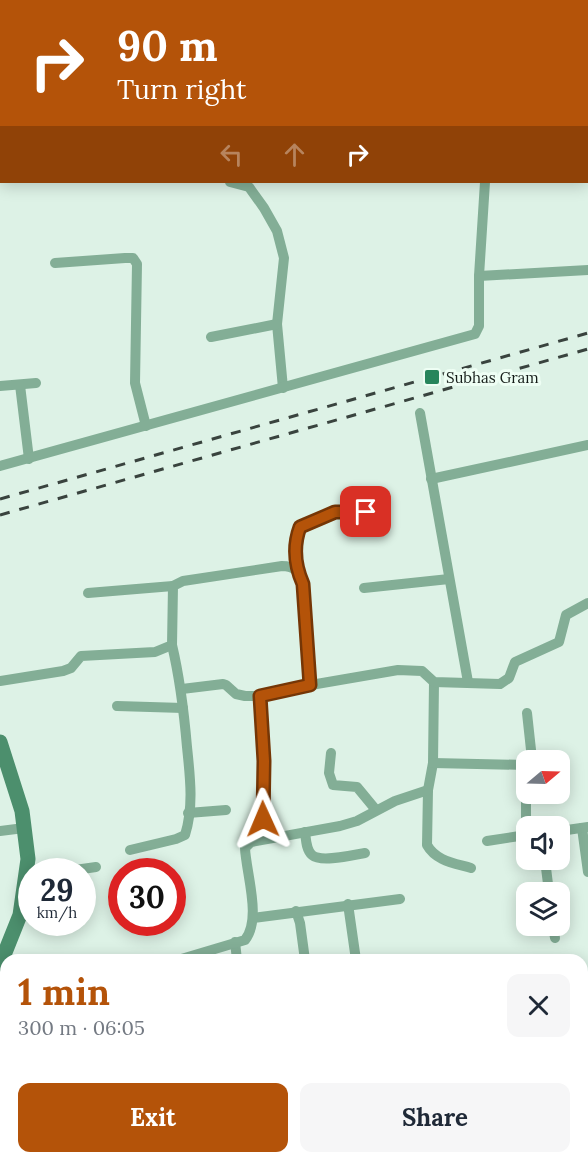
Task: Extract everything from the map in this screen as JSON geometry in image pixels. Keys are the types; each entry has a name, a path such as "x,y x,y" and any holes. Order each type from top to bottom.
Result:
{"main road":[{"path":"0,742 22,811 28,858"},
{"path":"4,942 18,918"}],"street":[{"path":"234,183 249,187 264,207 277,231 284,258 277,324 283,388"},
{"path":"0,466 475,334 478,326 485,183"},
{"path":"55,263 133,258 137,264 135,383 146,426"},
{"path":"479,276 588,270"},
{"path":"212,337 277,324"},
{"path":"0,386 36,384"},
{"path":"20,385 28,459"},
{"path":"420,413 468,682"},
{"path":"431,479 588,445"},
{"path":"310,685 303,584 297,571 295,539 300,527 335,512 366,512"},
{"path":"88,593 173,586 183,581 282,566 291,566 297,571"},
{"path":"364,588 449,579"},
{"path":"130,850 185,835 189,813 191,787 182,689 172,645 173,586"},
{"path":"182,689 223,684 236,694 260,696 398,670 422,671 434,682 500,684 509,678 515,662 559,642 566,615 588,603"},
{"path":"0,681 63,671 71,668 81,656 154,652 172,645"},
{"path":"434,682 433,763 428,790 427,845 431,852 442,860 471,868"},
{"path":"260,696 264,761 264,838"},
{"path":"117,706 183,708"},
{"path":"527,712 531,750"},
{"path":"331,753 329,773 333,784 357,787 375,810"},
{"path":"433,763 516,765"},
{"path":"197,954 245,940 249,934 253,918 246,848 251,842 340,826 357,821 395,801 428,790"},
{"path":"189,813 226,810"},
{"path":"570,829 585,827 588,872"},
{"path":"0,831 24,828"},
{"path":"305,832 309,853 313,857 325,858 365,853"},
{"path":"487,841 516,837"},
{"path":"253,918 400,899"},
{"path":"348,904 355,954"},
{"path":"296,911 304,954"},
{"path":"235,942 236,954"}],"railway":[{"path":"0,499 588,333"},
{"path":"0,515 588,349"}],"place":[{"name":"Subhas Gram","path":"432,377"}],"route":[{"path":"263,819 264,761 260,696 310,685 303,584 297,571 295,539 300,527 335,512 366,512"}]}
